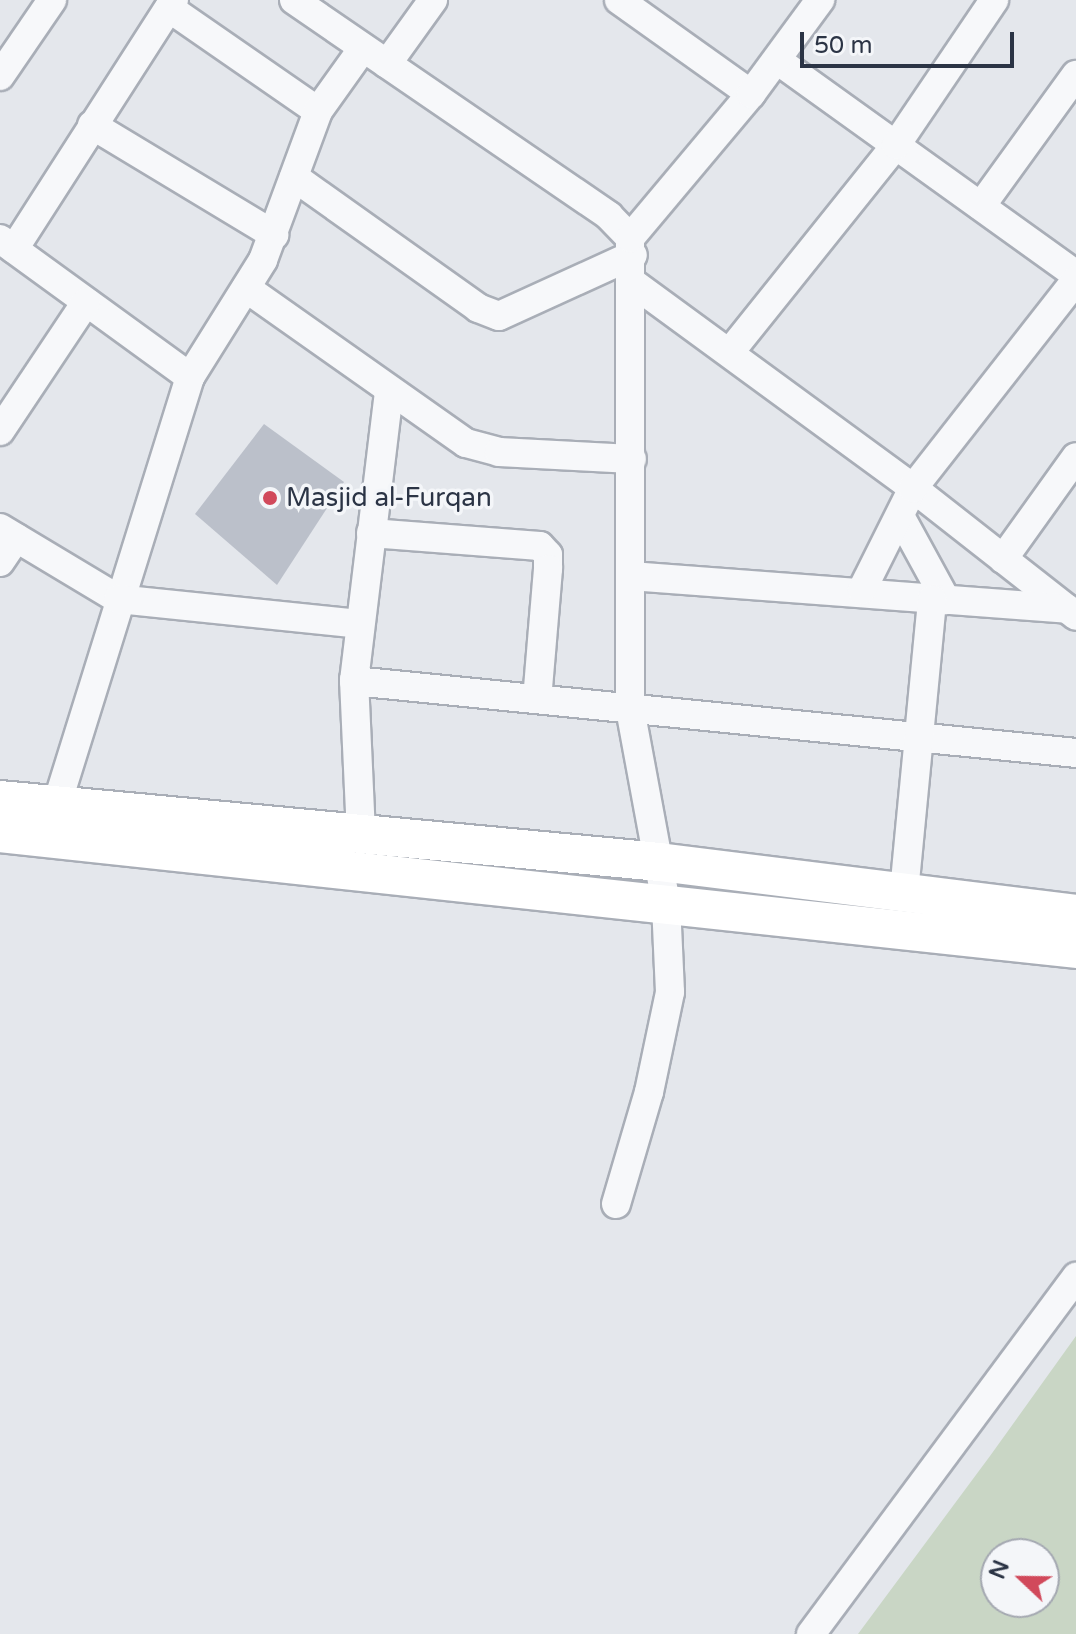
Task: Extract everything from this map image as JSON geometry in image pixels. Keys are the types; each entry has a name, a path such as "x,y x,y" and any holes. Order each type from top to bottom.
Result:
{"main road":[{"path":"0,800 659,862 1076,914"},
{"path":"0,833 1076,949"}],"street":[{"path":"0,76 52,0"},
{"path":"294,0 609,216 632,259 730,352 913,488 1072,613"},
{"path":"387,64 433,0"},
{"path":"619,0 751,94"},
{"path":"294,177 478,308 499,316 632,259 820,0"},
{"path":"730,352 896,145 994,0"},
{"path":"190,377 7,244 92,125 172,4 318,111"},
{"path":"56,806 118,599 190,377 246,288 274,235 318,111 363,48"},
{"path":"777,60 1074,269 913,488 862,590"},
{"path":"981,206 1076,75"},
{"path":"92,125 274,235"},
{"path":"616,1204 649,1092 670,992 666,903 630,708 632,259"},
{"path":"246,288 389,392 466,443 499,452 632,459"},
{"path":"0,431 86,302"},
{"path":"361,834 354,681 389,392"},
{"path":"1003,559 1076,457"},
{"path":"900,516 939,599 918,738 904,892"},
{"path":"0,562 8,533 118,599 360,624"},
{"path":"371,533 540,546 548,555 548,569 537,699"},
{"path":"631,576 862,590 1072,613"},
{"path":"354,681 1076,753"},
{"path":"811,1634 1076,1277"}],"green space":[{"path":"1076,1336 1076,1634 858,1634 990,1456"}],"building":[{"name":"Masjid al-Furqan","path":"264,424 344,482 277,585 195,514"}],"place":[{"name":"Masjid al-Furqan","path":"270,498"}]}
